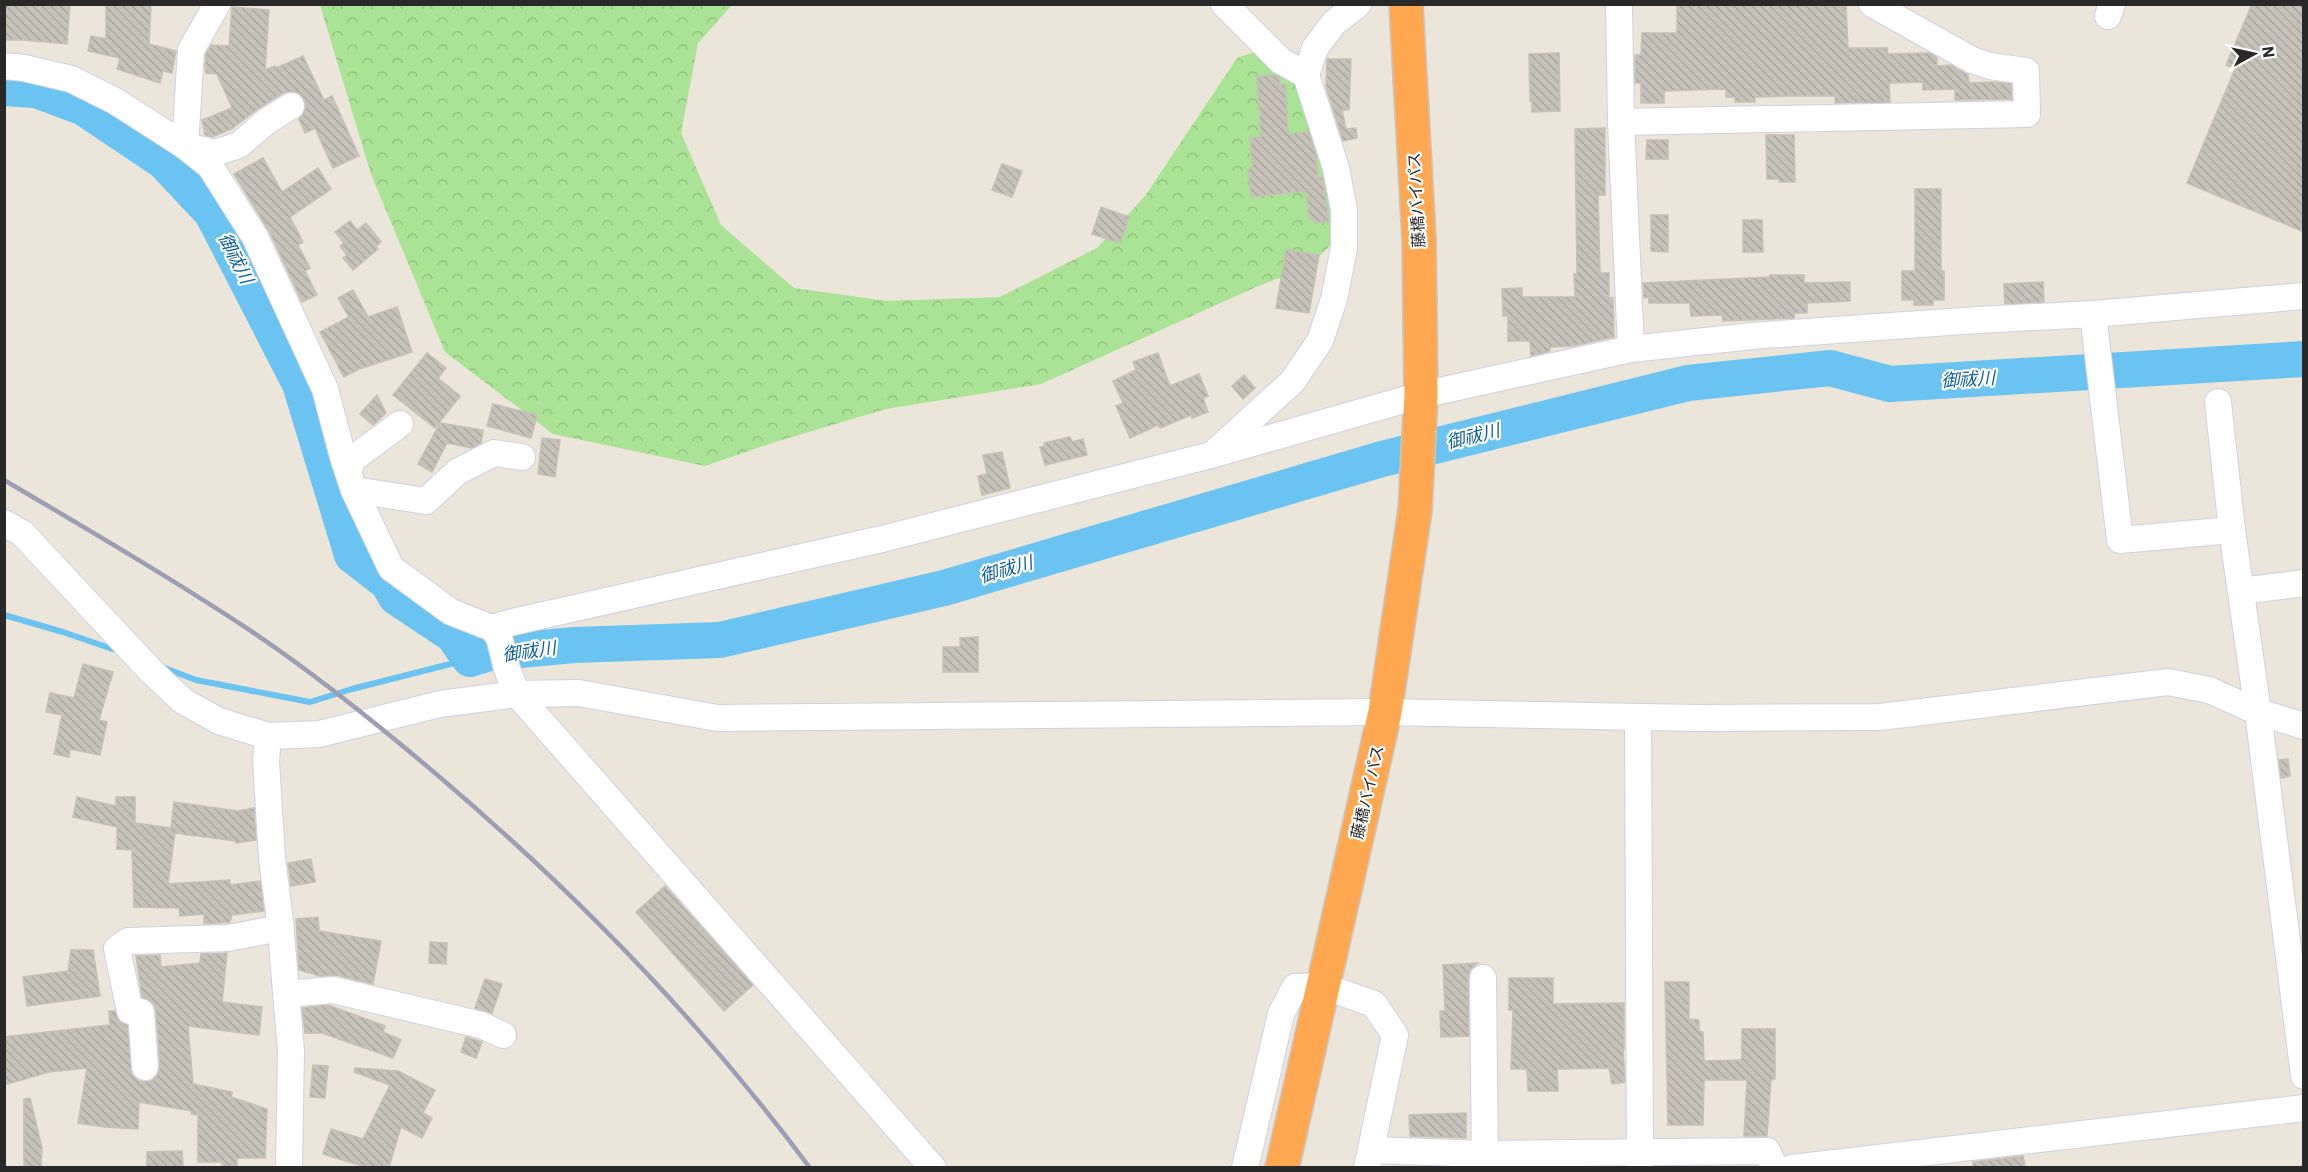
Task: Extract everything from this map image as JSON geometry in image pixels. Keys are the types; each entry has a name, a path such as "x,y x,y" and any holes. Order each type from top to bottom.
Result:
{"highway":[{"name":"藤橋バイパス","path":"1282,1167 1385,712 1415,510 1421,403 1419,239 1406,4"}],"street":[{"path":"185,146 192,50 217,4"},
{"path":"1224,4 1281,61 1306,75"},
{"path":"1211,456 1292,382 1320,341 1334,299 1344,248 1344,210 1336,168 1306,75 1315,48 1334,23 1358,4"},
{"path":"1619,4 1621,122 1631,349"},
{"path":"1621,122 2027,114 2026,71 1990,66 1972,60 1872,4"},
{"path":"4,66 24,68 71,79 115,101 185,146 210,166 255,237 325,389 342,457 391,568 451,612 495,632 882,539 1631,349 1764,335 2093,314 2304,296"},
{"path":"185,146 215,153 239,145 267,121 291,106"},
{"path":"2093,314 2120,540 2232,530"},
{"path":"2218,402 2232,530 2258,712 2294,931 2304,1076"},
{"path":"351,480 354,458 400,423"},
{"path":"351,480 426,501 457,472 494,453 522,457"},
{"path":"4,523 22,533 151,671 183,701 219,721 268,736 319,734 440,704 518,694 579,693 717,718 1385,712 1638,717 1880,717 2168,682 2209,690 2258,712 2304,726"},
{"path":"2241,591 2304,583"},
{"path":"495,632 518,694 933,1167"},
{"path":"1638,717 1640,1160"},
{"path":"268,736 267,761 272,858 291,1051 284,1167"},
{"path":"145,1068 141,1012 130,1011 117,949 129,941 228,938 280,928"},
{"path":"1483,978 1485,1161"},
{"path":"1245,1167 1281,1014 1295,987 1323,986 1374,1004 1395,1035 1369,1159 1640,1160 1767,1151 1775,1167"},
{"path":"286,994 333,990 481,1025 503,1035"},
{"path":"1792,1167 2304,1108"}],"green space":[{"path":"320,5 732,5 698,43 681,133 721,225 794,288 887,301 1000,297 1097,248 1145,196 1237,58 1268,47 1294,68 1338,155 1334,242 1307,267 1256,287 1041,384 886,409 775,442 705,466 553,434 445,352 371,174"}],"building":[{"path":"4,4 70,4 67,44 4,40"},
{"path":"106,4 151,4 149,44 176,51 172,73 163,71 160,83 117,69 120,58 88,51 91,36 106,39"},
{"path":"1677,4 1846,6 1848,48 1887,48 1888,54 1929,53 1937,58 1937,66 1951,65 1968,75 1969,83 2011,84 2012,99 1955,100 1955,89 1923,90 1923,82 1889,83 1890,102 1835,103 1835,96 1787,96 1755,97 1755,102 1735,102 1735,97 1726,97 1726,89 1664,91 1664,103 1641,103 1641,83 1635,83 1635,55 1641,55 1642,33 1677,33"},
{"path":"2252,4 2304,4 2304,232 2187,183 2235,69 2226,65"},
{"path":"232,7 269,10 265,70 275,66 276,68 303,56 324,100 332,96 359,156 333,168 315,128 305,133 299,119 306,106 304,99 299,93 291,91 283,93 259,108 231,129 212,137 205,135 202,120 232,108 217,74 206,73 205,66 206,54 211,45 229,46"},
{"path":"1559,53 1560,111 1532,112 1529,54"},
{"path":"1327,59 1351,59 1349,110 1342,110 1346,129 1356,128 1357,138 1343,141 1326,87"},
{"path":"1275,75 1279,77 1280,85 1285,84 1288,134 1309,132 1316,155 1318,178 1322,177 1329,221 1315,223 1314,218 1309,219 1306,191 1251,197 1248,169 1253,168 1250,138 1261,137 1257,76"},
{"path":"1605,128 1605,195 1598,195 1600,273 1609,273 1609,298 1613,298 1614,337 1573,346 1550,347 1550,351 1531,356 1530,341 1508,341 1508,316 1503,316 1502,289 1522,288 1522,297 1575,297 1574,274 1577,274 1575,129"},
{"path":"1766,135 1794,135 1795,182 1767,179"},
{"path":"1647,140 1668,140 1668,159 1646,159"},
{"path":"263,158 282,192 318,168 331,189 290,217 303,242 298,245 310,268 305,271 317,295 302,302 269,231 234,174"},
{"path":"1002,164 1022,171 1012,197 992,190"},
{"path":"1915,189 1941,189 1941,271 1944,271 1944,300 1933,300 1933,305 1914,305 1914,300 1902,300 1902,271 1915,271"},
{"path":"1101,207 1129,217 1120,243 1092,234"},
{"path":"1651,215 1668,215 1668,252 1651,251"},
{"path":"1743,220 1762,220 1763,252 1743,252"},
{"path":"350,221 357,230 366,223 381,242 376,246 378,249 353,270 343,258 347,255 340,246 344,243 335,232"},
{"path":"1286,250 1319,255 1309,313 1276,308"},
{"path":"1770,275 1804,275 1804,283 1850,282 1850,301 1807,303 1807,313 1794,313 1794,318 1723,321 1722,315 1691,316 1690,303 1649,303 1649,297 1644,298 1643,283 1770,277"},
{"path":"2043,282 2044,302 2005,304 2004,284"},
{"path":"353,290 368,317 397,307 412,352 359,369 344,377 320,332 349,317 338,298"},
{"path":"427,353 446,368 438,378 460,396 435,428 393,395"},
{"path":"1158,353 1170,386 1199,374 1208,396 1203,398 1208,412 1192,418 1191,415 1160,428 1158,425 1130,438 1116,406 1123,403 1113,381 1136,370 1133,362"},
{"path":"1244,375 1255,388 1243,399 1232,386"},
{"path":"377,395 386,413 373,425 360,414"},
{"path":"493,404 537,415 531,438 487,426"},
{"path":"440,423 483,430 481,443 472,448 447,443 432,472 418,464"},
{"path":"1070,437 1072,442 1083,439 1087,455 1045,465 1040,447 1045,446 1044,443"},
{"path":"542,438 560,440 555,477 538,474"},
{"path":"1002,452 1010,488 982,495 978,476 987,474 983,455"},
{"path":"978,637 978,672 943,672 943,647 960,647 960,638"},
{"path":"83,664 113,672 99,720 107,722 100,755 70,749 69,757 54,754 62,715 46,712 50,693 74,698"},
{"path":"2288,759 2290,776 2281,778 2279,760"},
{"path":"77,797 116,806 116,797 135,797 135,823 171,828 174,802 238,811 254,808 256,840 236,843 236,841 175,833 168,884 230,880 230,885 260,881 264,911 232,915 230,922 204,924 204,914 180,916 179,908 134,907 132,850 117,849 117,827 73,817"},
{"path":"311,859 315,882 291,886 288,863"},
{"path":"665,886 753,985 724,1011 636,912"},
{"path":"318,917 319,931 381,941 373,984 336,975 320,976 299,970 296,919"},
{"path":"430,942 447,943 446,964 429,963"},
{"path":"71,950 93,950 100,996 27,1006 23,977 68,971"},
{"path":"227,953 222,1002 262,1007 259,1035 188,1026 193,1084 232,1092 231,1097 267,1109 265,1158 237,1158 237,1166 222,1166 222,1162 198,1162 198,1115 191,1114 192,1111 139,1102 138,1129 78,1123 87,1068 49,1072 4,1085 4,1037 110,1025 109,1011 115,1011 120,1022 127,1025 132,1075 139,1081 153,1080 160,1066 156,1011 154,1004 142,997 136,956 160,955 161,967 200,963 201,954"},
{"path":"1478,963 1470,970 1468,978 1469,1036 1441,1037 1440,1011 1445,1011 1443,965"},
{"path":"1509,978 1553,978 1553,1004 1624,1003 1625,1082 1612,1084 1609,1068 1557,1069 1558,1091 1528,1091 1527,1069 1511,1069 1513,1010 1509,1010"},
{"path":"485,979 502,984 492,1013 475,1008"},
{"path":"1665,982 1689,982 1689,1019 1699,1020 1699,1031 1703,1032 1704,1061 1740,1060 1742,1058 1742,1029 1775,1029 1775,1079 1771,1080 1767,1136 1744,1136 1747,1080 1704,1080 1703,1125 1668,1125"},
{"path":"328,1005 385,1026 383,1032 401,1040 393,1058 322,1033 305,1033 302,1008"},
{"path":"466,1037 482,1042 476,1058 461,1052"},
{"path":"313,1065 328,1066 325,1098 310,1097"},
{"path":"355,1068 398,1071 435,1090 423,1113 432,1118 422,1138 401,1127 389,1167 365,1167 323,1154 331,1129 363,1139 390,1085 354,1072"},
{"path":"30,1098 42,1148 41,1167 24,1167 24,1099"},
{"path":"1466,1113 1466,1138 1410,1136 1409,1115"},
{"path":"182,1151 183,1167 147,1167 147,1152"},
{"path":"2023,1156 2025,1167 1973,1167 1973,1162"}],"waterway":[{"name":"御祓川","path":"4,88 36,90 84,108 163,161 212,213 300,384 352,555 388,583 396,597 453,635 470,659 489,653 574,645 720,640 944,588 1382,459 1688,383 1830,368 1890,384 2304,359"},
{"path":"4,615 121,652"},
{"path":"162,667 196,680 310,702 470,659"}],"railway":[{"path":"4,480 160,573 251,631 349,702 442,779 542,868 637,963 726,1063 810,1168"}]}
